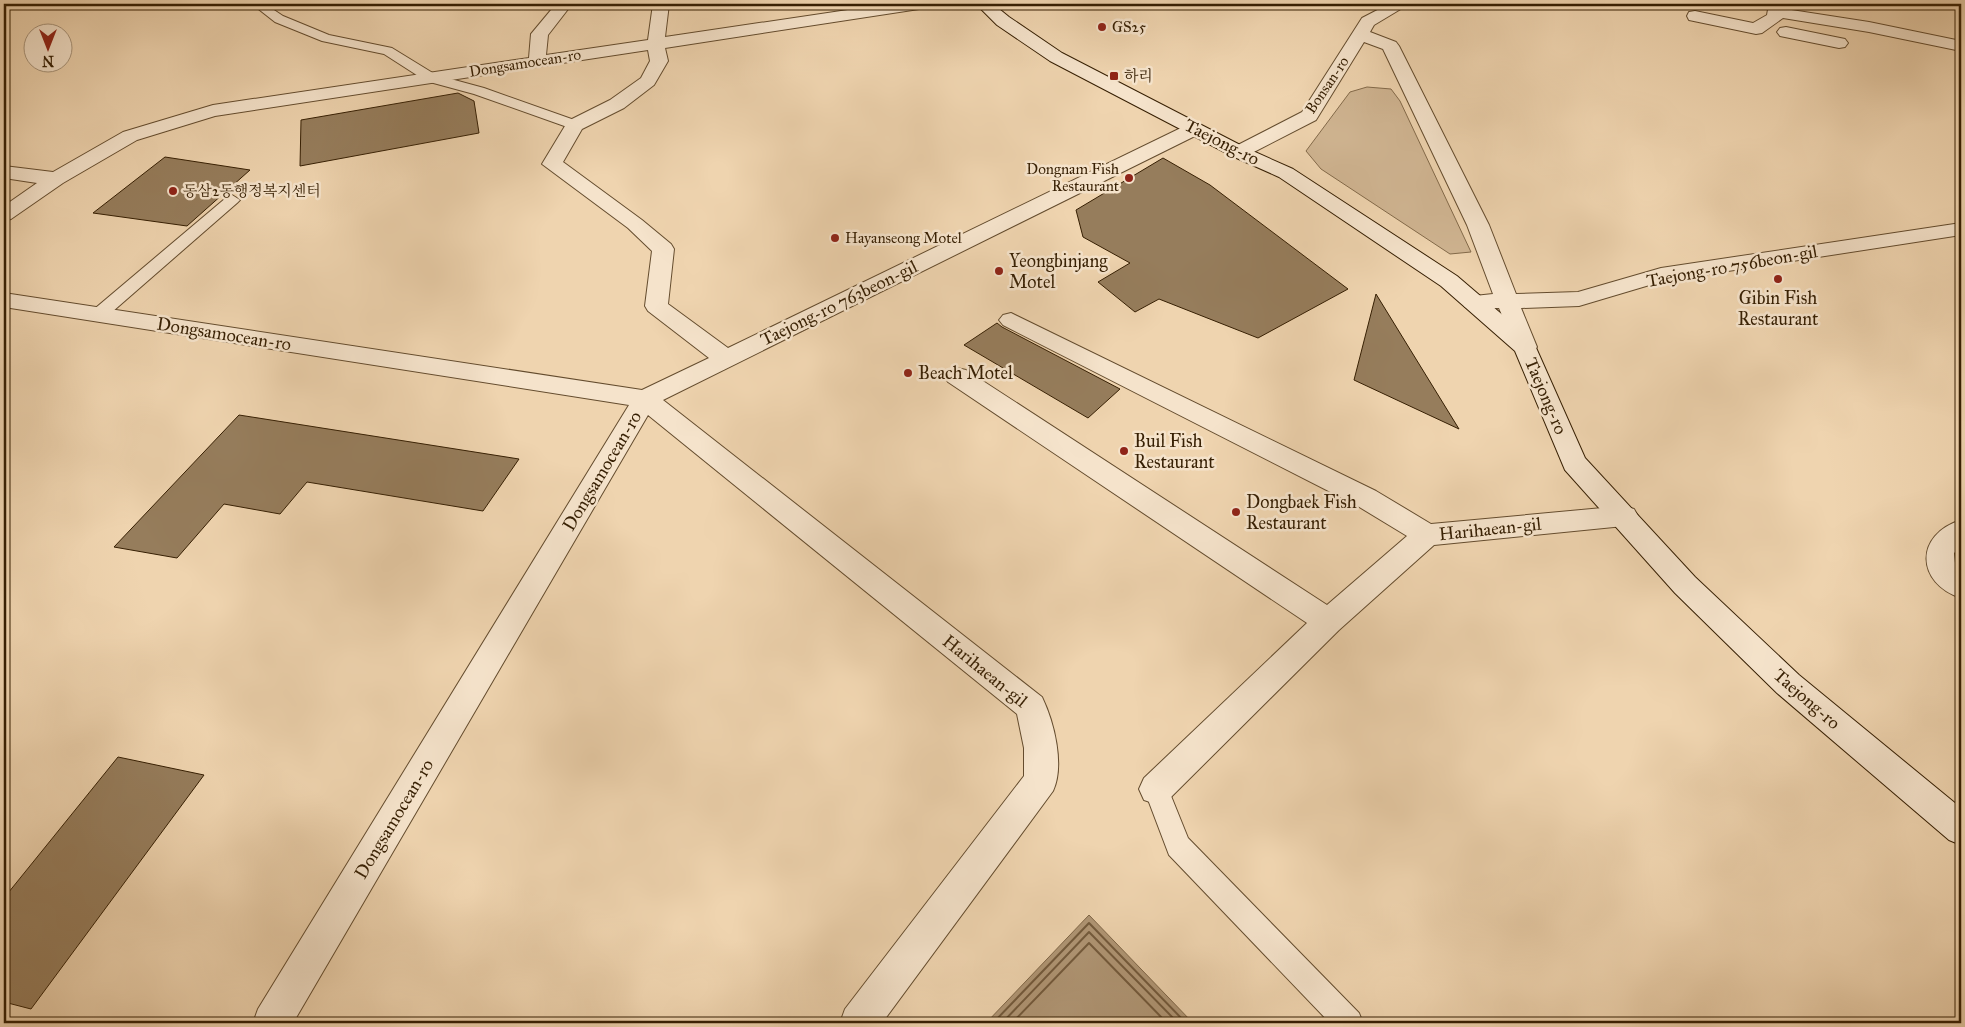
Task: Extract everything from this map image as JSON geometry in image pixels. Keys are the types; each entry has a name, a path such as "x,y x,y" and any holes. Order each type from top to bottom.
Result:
{"street":[{"path":"536,62 540,34 564,4"},
{"path":"662,4 656,44 659,61 648,81 618,104 575,125 552,164 635,224 663,250 656,306 726,359"},
{"name":"Dongsamocean-ro","path":"4,215 56,179 130,136 213,111 920,4"},
{"name":"Taejong-ro","path":"984,4 1003,21 1056,57 1239,152 1286,173 1450,281 1525,347 1574,463 1685,585 1788,684 1961,829"},
{"name":"Bonsan-ro","path":"1239,152 1309,116 1368,22 1381,8 1401,4"},
{"path":"1695,16 1756,29 1775,17 1776,8 1961,46"},
{"path":"1760,26 1839,43"},
{"path":"1361,34 1390,46 1478,225 1525,347"},
{"name":"Taejong-ro 763beon-gil","path":"645,399 1194,129"},
{"path":"4,172 56,179"},
{"name":"Taejong-ro 756beon-gil","path":"1473,302 1506,299 1579,299 1661,275 1961,229"},
{"name":"Dongsamocean-ro","path":"4,300 645,399 272,1023"},
{"path":"1011,320 1366,498 1427,536"},
{"path":"957,376 1328,621"},
{"name":"Harihaean-gil","path":"645,399 1031,708 1040,748 1041,780 859,1023"},
{"name":"Harihaean-gil","path":"1156,789 1328,621 1427,536 1624,516"},
{"path":"1961,531 1940,548 1941,567 1961,586"}],"lane":[{"path":"258,4 279,19 326,38 388,51 431,78 479,91 575,125"},
{"path":"98,314 232,200"},
{"path":"1156,789 1178,846 1349,1023"}],"shaded area":[{"path":"1367,87 1391,89 1400,101 1471,252 1450,254 1321,169 1306,151 1350,92"}],"water":[{"path":"1089,915 1193,1023 986,1023"}],"building":[{"path":"458,93 474,101 479,133 300,166 301,120"},
{"name":"동삼2동행정복지센터","path":"165,157 250,170 187,226 93,213"},
{"path":"1163,158 1210,185 1348,289 1258,338 1159,299 1135,312 1098,282 1130,263 1083,237 1076,210"},
{"path":"1376,294 1459,429 1354,380"},
{"path":"997,323 1120,389 1088,418 964,345"},
{"path":"239,415 519,459 483,511 307,482 280,514 224,504 177,558 114,547"},
{"path":"118,757 204,775 31,1009 4,1002 4,898"}],"place":[{"name":"GS25","path":"1102,27"},
{"name":"하리","path":"1114,76"},
{"name":"Dongnam Fish Restaurant","path":"1129,178"},
{"name":"동삼2동행정복지센터","path":"173,191"},
{"name":"Hayanseong Motel","path":"835,238"},
{"name":"Yeongbinjang Motel","path":"999,271"},
{"name":"Gibin Fish Restaurant","path":"1778,279"},
{"name":"Beach Motel","path":"908,373"},
{"name":"Buil Fish Restaurant","path":"1124,451"},
{"name":"Dongbaek Fish Restaurant","path":"1236,512"}]}
